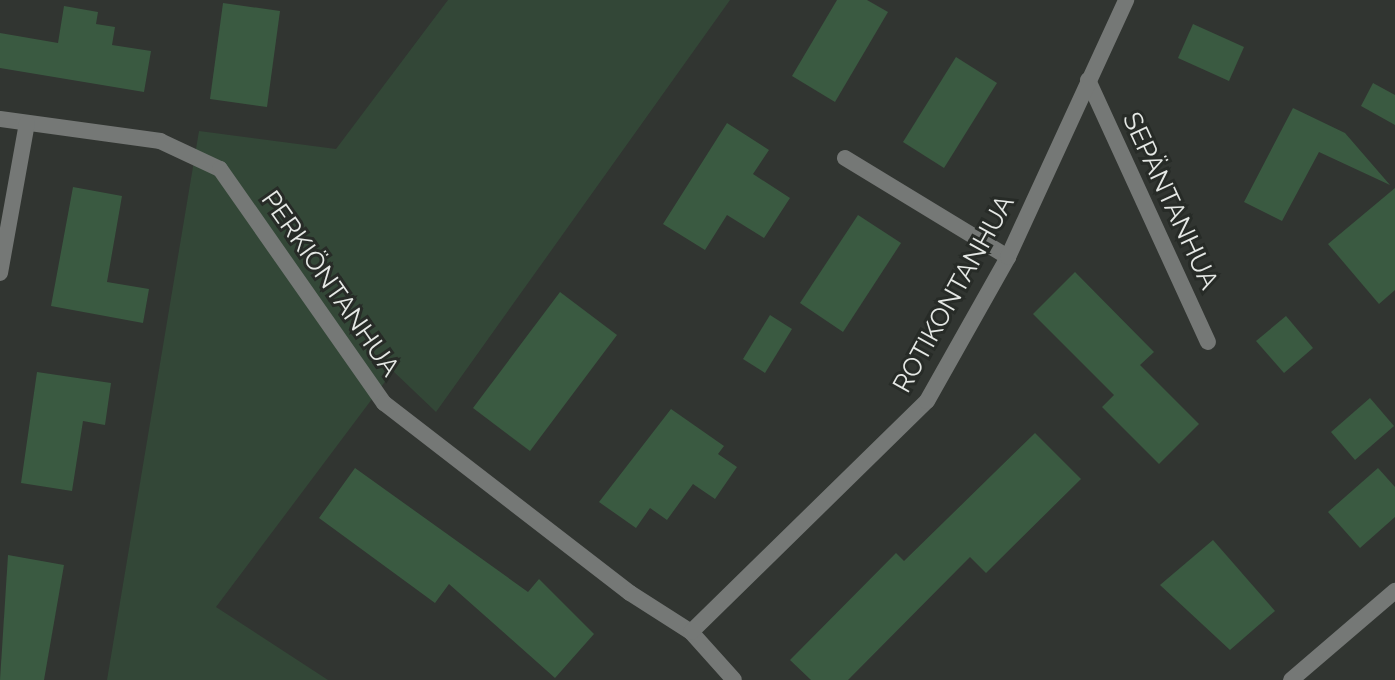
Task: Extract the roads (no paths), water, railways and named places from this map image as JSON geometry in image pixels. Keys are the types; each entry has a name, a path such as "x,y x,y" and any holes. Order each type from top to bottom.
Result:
{"street":[{"name":"ROTIKONTANHUA","path":"691,632 927,401 1008,257 1126,0"},
{"name":"SEPÄNTANHUA","path":"1088,80 1208,342"},
{"name":"PERKIÖNTANHUA","path":"0,119 160,141 220,169 384,403 630,593 691,632 734,680"},
{"path":"0,273 27,123"},
{"path":"845,158 1008,257"},
{"path":"1291,680 1395,591"}]}
